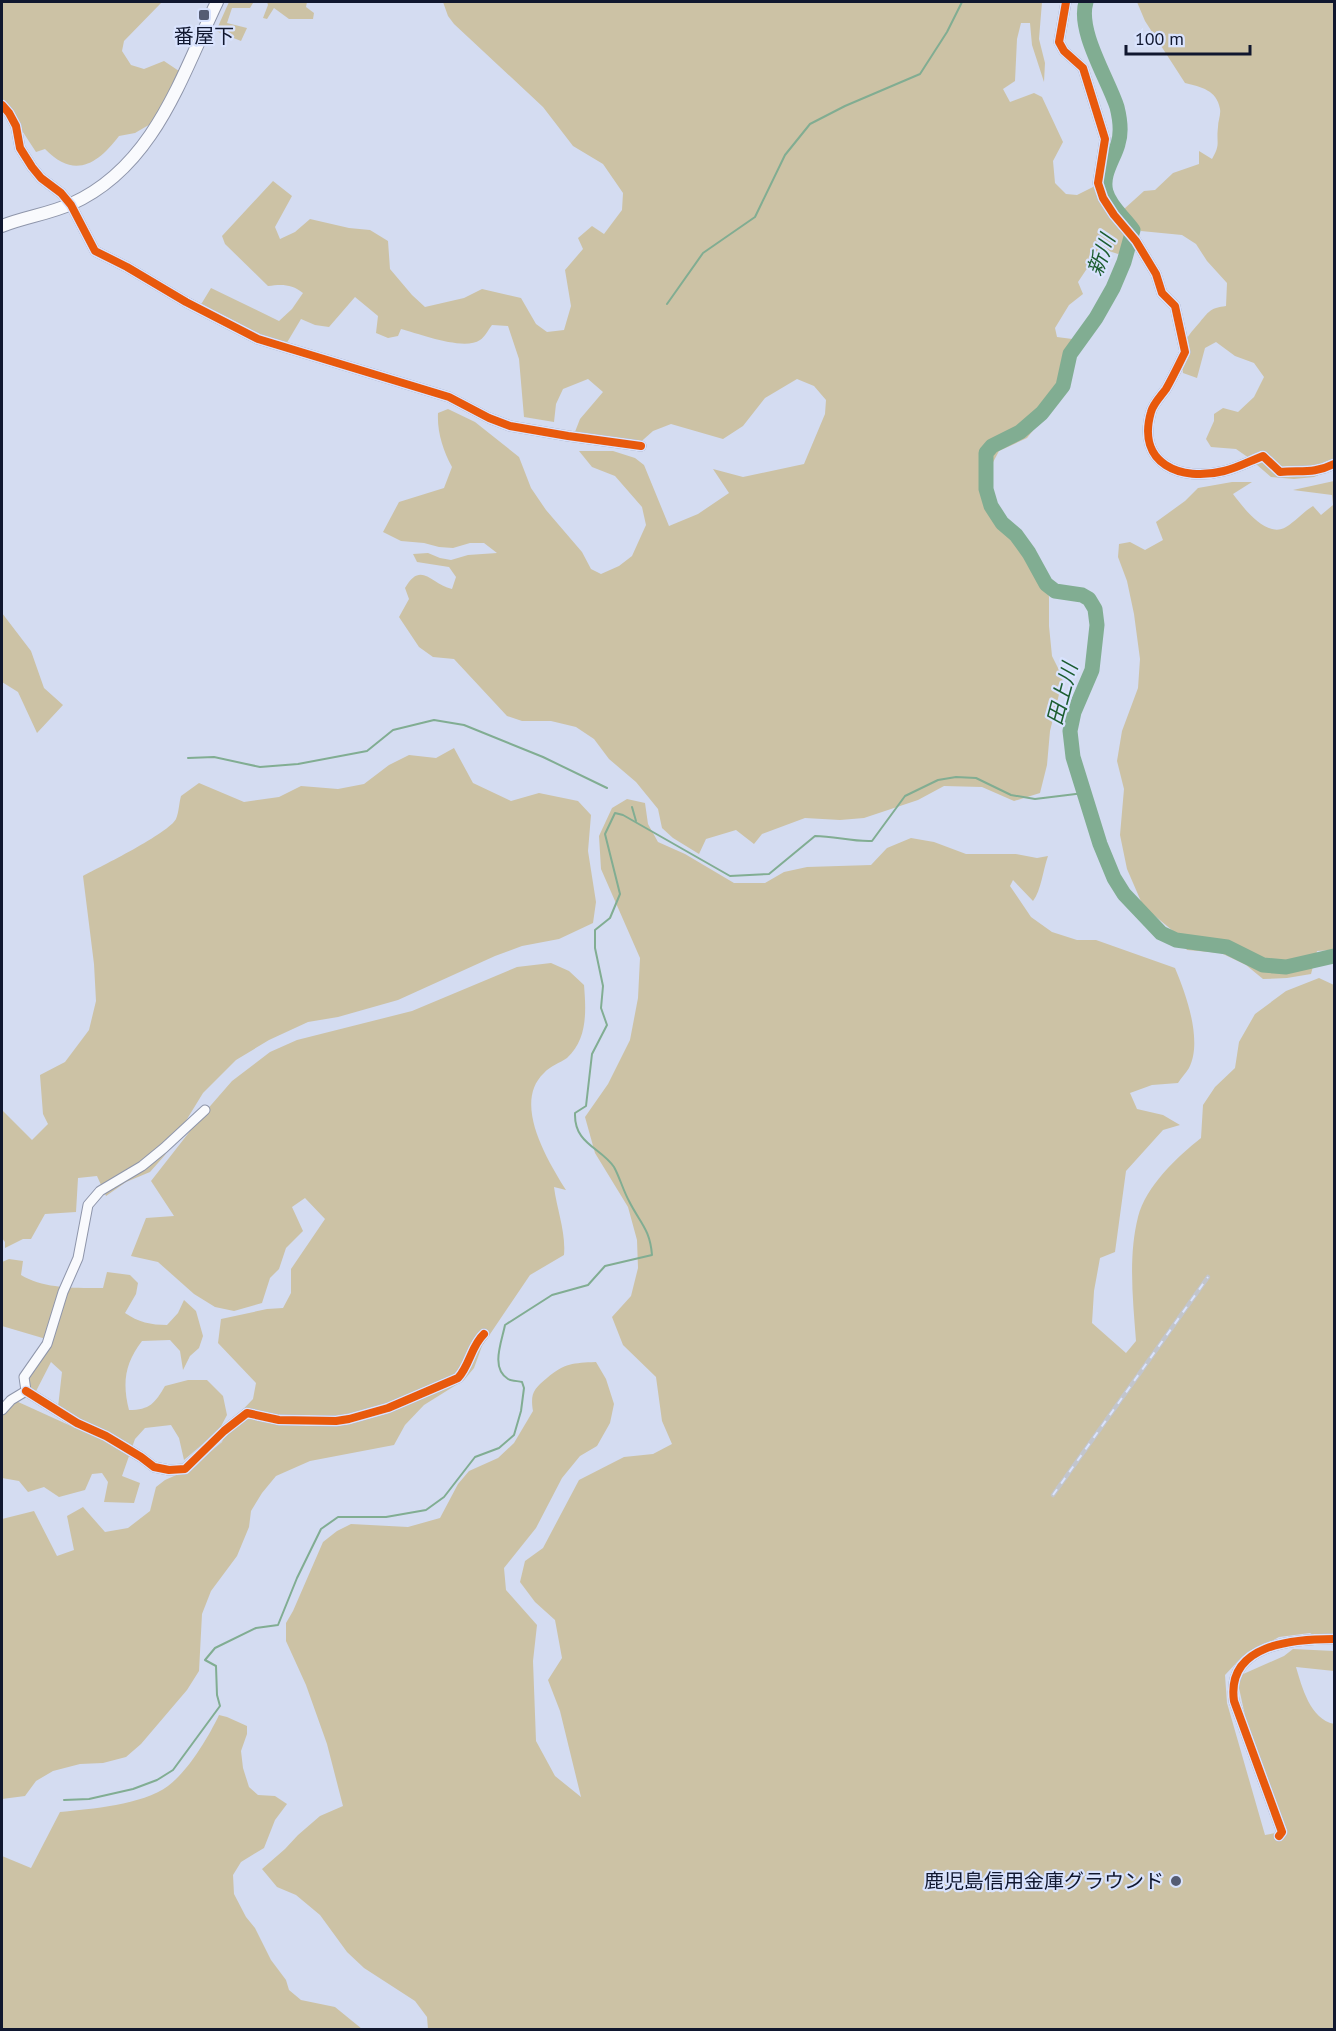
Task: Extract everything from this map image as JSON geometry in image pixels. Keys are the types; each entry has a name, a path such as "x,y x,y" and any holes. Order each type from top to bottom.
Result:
{"street":[{"path":"2,226 70,205 106,184 150,138 177,91 217,2"},
{"path":"1066,2 1059,42 1064,51 1083,68 1105,139 1098,183 1103,198 1136,241 1156,274 1162,293 1174,306 1185,352 1151,411 1149,436 1150,447 1155,456 1173,470 1191,474 1224,471 1263,456 1280,472 1297,470 1310,472 1335,464"},
{"path":"2,105 16,126 20,148 32,167 41,178 61,193 95,251 128,267 186,302 258,339 449,397 510,426 641,446"},
{"path":"204,1110 164,1148 142,1166 100,1191 88,1205 78,1258 63,1292 47,1344 24,1377 26,1391 76,1423 106,1436 154,1467 169,1470 185,1469 224,1431 247,1413 279,1420 336,1421 349,1419 388,1408 458,1378 465,1370 475,1345 484,1334"},
{"path":"2,1410 11,1400 26,1391"},
{"path":"1279,1836 1282,1832 1234,1701 1234,1680 1240,1667 1265,1649 1283,1643 1335,1639"}],"shaded area":[{"path":"2,2 162,2 124,41 122,51 131,65 144,69 164,61 179,71 159,119 135,133 119,136 94,161 85,165 66,164 45,149 36,152 2,100"},
{"path":"229,2 257,2 253,3 250,8 232,8 227,23 247,28 241,41 216,31"},
{"path":"267,2 307,2 306,7 314,13 313,19 289,19 274,8 267,19 263,18"},
{"path":"443,2 1042,2 1039,39 1045,63 1044,82 1032,45 1030,23 1021,23 1017,39 1015,81 1003,89 1010,102 1034,93 1042,97 1063,142 1053,161 1055,183 1066,194 1077,195 1097,185 1128,231 1131,244 1118,254 1103,249 1096,255 1078,282 1083,294 1069,305 1055,328 1057,337 1080,340 1072,359 1066,389 1027,438 999,451 982,483 982,498 992,519 1036,560 1043,571 1049,597 1052,656 1063,678 1050,731 1047,765 1040,793 1014,801 982,787 944,786 918,800 864,818 840,820 805,818 762,834 754,844 736,830 706,839 699,854 673,838 662,828 658,809 636,782 609,759 594,739 576,727 551,721 522,721 507,716 454,659 433,657 419,647 399,617 409,599 405,588 411,580 421,575 452,589 456,577 449,567 417,562 413,554 428,553 451,560 468,555 497,553 484,543 470,543 453,548 439,547 401,541 383,532 399,502 444,488 452,467 441,441 438,413 448,409 475,422 519,457 531,488 546,510 582,552 591,569 601,574 619,566 632,556 646,525 642,507 615,476 592,467 579,451 613,451 635,458 644,465 669,526 698,514 729,493 713,469 743,477 804,464 825,414 826,400 814,386 797,379 765,398 743,426 723,439 671,424 653,431 635,447 573,437 580,419 603,392 588,379 563,389 556,404 554,422 524,417 519,359 508,326 492,325 482,339 464,344 401,329 398,336 388,338 376,333 378,316 355,297 329,327 315,325 301,319 282,351 197,311 211,288 279,321 292,309 303,293 287,285 268,286 225,244 222,236 273,181 292,196 275,227 280,239 295,232 310,219 349,228 370,230 388,241 390,269 425,307 464,298 482,289 521,298 536,324 547,332 564,330 571,306 565,270 583,249 578,238 592,226 604,234 622,210 623,193 603,164 573,146 543,107 454,24"},
{"path":"1137,2 1334,2 1334,468 1314,477 1294,479 1271,477 1236,449 1211,447 1206,439 1214,421 1214,414 1223,408 1238,412 1254,397 1264,377 1254,363 1235,356 1216,342 1205,348 1197,378 1183,373 1182,356 1186,339 1209,312 1226,306 1227,283 1207,261 1196,244 1182,235 1141,231 1124,209 1144,191 1155,190 1173,173 1199,164 1199,151 1212,159 1217,146 1220,114 1216,97 1212,93 1185,83 1145,21"},
{"path":"1334,481 1334,951 1317,951 1311,974 1263,979 1246,965 1221,953 1187,950 1173,931 1143,906 1127,869 1120,835 1124,789 1117,761 1122,731 1138,688 1140,659 1127,581 1118,557 1119,544 1130,542 1145,550 1163,540 1156,522 1185,501 1198,488 1232,482 1252,482 1233,494 1256,520 1271,529 1278,530 1290,525 1313,506 1321,515 1333,505 1332,495 1293,490"},
{"path":"2,613 31,651 44,688 63,705 37,733 18,692 2,682"},
{"path":"454,748 473,783 511,801 539,793 578,801 591,815 588,851 596,902 593,923 559,939 522,946 495,956 398,1000 338,1017 308,1022 269,1040 236,1060 203,1093 165,1155 150,1172 126,1182 106,1196 97,1176 78,1178 76,1212 45,1214 31,1239 23,1239 5,1248 2,1238 2,1110 32,1140 48,1124 43,1114 40,1075 65,1062 89,1030 96,1001 94,964 83,876 161,833 171,825 176,819 181,796 199,783 244,802 279,797 301,786 338,789 364,784 389,765 409,755 436,758"},
{"path":"627,799 645,803 648,824 658,842 685,854 734,883 765,883 784,872 807,867 871,865 887,848 911,838 934,842 966,854 1016,854 1037,858 1048,856 1040,886 1033,901 1013,880 1010,886 1031,917 1052,932 1077,940 1096,940 1175,968 1188,1004 1194,1031 1193,1057 1189,1068 1178,1083 1152,1085 1130,1093 1137,1109 1163,1115 1180,1125 1163,1130 1126,1171 1115,1252 1100,1258 1094,1291 1092,1323 1126,1353 1136,1341 1132,1279 1133,1247 1138,1217 1148,1194 1173,1163 1201,1138 1203,1105 1215,1087 1235,1068 1239,1042 1255,1014 1286,991 1319,978 1334,985 1334,1641 1326,1643 1310,1633 1279,1637 1240,1659 1225,1675 1227,1703 1265,1835 1281,1832 1246,1720 1239,1688 1241,1675 1284,1656 1293,1649 1334,1651 1334,1671 1296,1667 1304,1693 1313,1709 1326,1721 1334,1724 1334,2029 428,2029 427,2017 415,2001 364,1968 347,1952 320,1915 296,1895 277,1887 262,1869 320,1816 343,1806 327,1744 306,1685 286,1641 286,1623 323,1542 351,1524 408,1527 440,1518 458,1484 469,1471 498,1458 514,1443 533,1411 532,1400 539,1385 564,1367 596,1362 606,1379 614,1404 610,1423 597,1446 580,1456 562,1478 536,1528 504,1568 506,1590 537,1625 533,1661 536,1741 555,1776 581,1797 560,1711 548,1680 562,1658 555,1620 535,1602 520,1582 525,1561 543,1548 579,1480 624,1457 653,1454 672,1444 662,1421 656,1377 623,1345 612,1317 631,1296 638,1268 637,1240 628,1207 595,1153 585,1117 608,1084 630,1040 638,998 640,958 601,869 599,836 612,808"},
{"path":"551,963 569,971 584,985 585,1004 584,1024 579,1042 567,1058 544,1073 535,1085 531,1100 536,1132 550,1164 566,1190 554,1187 563,1229 564,1255 530,1275 482,1346 474,1368 464,1380 424,1405 405,1425 394,1445 310,1461 276,1476 251,1511 249,1527 237,1556 211,1591 202,1614 199,1671 187,1690 141,1744 126,1757 53,1771 36,1781 25,1796 2,1799 2,1519 34,1511 57,1556 74,1550 67,1516 83,1507 105,1532 128,1528 150,1511 156,1487 165,1480 190,1469 222,1442 229,1424 253,1399 256,1383 218,1343 221,1319 267,1309 283,1308 291,1293 291,1269 325,1219 305,1198 292,1207 303,1231 286,1248 279,1269 270,1278 262,1303 234,1311 215,1307 194,1294 158,1262 131,1256 146,1218 174,1216 151,1181 232,1081 270,1052 297,1040 412,1011 517,967"},
{"path":"9,1259 23,1261 21,1275 30,1280 60,1287 103,1288 107,1272 130,1275 138,1283 136,1294 125,1313 145,1322 167,1325 178,1313 184,1300 196,1311 203,1336 199,1348 190,1356 183,1370 180,1351 170,1340 142,1341 136,1349 129,1365 126,1382 129,1410 147,1407 158,1397 165,1386 188,1380 207,1380 223,1396 227,1415 219,1430 184,1460 179,1438 171,1425 145,1428 135,1439 122,1476 140,1483 134,1503 104,1502 108,1482 102,1473 92,1474 85,1490 59,1497 44,1487 28,1492 19,1481 2,1478 2,1416 16,1401 93,1436 98,1428 58,1407 62,1372 51,1362 32,1399 21,1394 46,1339 2,1326 2,1262"},
{"path":"219,1715 247,1726 247,1734 241,1751 249,1787 258,1795 275,1796 287,1804 275,1820 264,1848 241,1862 233,1875 234,1894 271,1960 286,1980 289,1990 301,2000 335,2007 362,2029 2,2029 2,1856 31,1868 60,1812 131,1802 145,1798 168,1786 197,1754"}],"waterway":[{"path":"667,304 703,253 755,217 785,155 810,124 845,106 920,74 947,32 962,2"},
{"name":"田上川","path":"1086,2 1084,14 1089,41 1113,96 1120,121 1119,139 1105,179 1106,192 1114,207 1133,230 1124,262 1113,288 1096,318 1070,354 1063,386 1042,413 1020,432 992,446 986,453 986,489 991,506 1002,523 1016,535 1029,553 1046,584 1055,591 1082,595 1089,599 1095,609 1097,625 1092,670 1074,712 1070,731 1073,757 1100,844 1114,878 1124,894 1161,933 1176,940 1227,947 1263,965 1286,967 1334,956"},
{"path":"188,758 214,757 260,767 298,764 367,751 393,730 434,720 464,725 543,757 607,788"},
{"path":"64,1800 89,1799 133,1789 157,1780 173,1770 220,1706 217,1695 216,1666 205,1660 215,1648 256,1628 278,1625 297,1578 321,1529 338,1517 386,1517 426,1510 444,1497 475,1457 499,1448 514,1435 521,1411 524,1388 522,1382 508,1379 500,1368 498,1361 505,1325 552,1295 588,1285 605,1266 652,1255 647,1232 627,1197 614,1167 583,1138 576,1123 575,1113 586,1106 592,1054 607,1025 601,1008 603,986 595,948 595,930 610,918 620,894 605,834 615,813 623,815 730,876 769,874 815,836 872,841 905,796 938,780 956,777 976,778 1011,795 1035,799 1084,793"},
{"path":"632,807 636,821"}],"railway":[{"path":"1053,1495 1208,1277"}],"cycle path":[{"path":"1066,2 1059,42 1064,51 1083,68 1105,139 1098,183 1103,198 1136,241 1156,274 1162,293 1175,306 1185,352 1169,384 1151,412 1148,430 1150,445 1156,456 1166,465 1192,474 1224,471 1263,456 1280,472 1314,470 1334,464"},
{"path":"2,105 16,126 20,148 32,167 71,205 95,251 186,302 258,339 449,397 510,426 641,446"},
{"path":"26,1391 77,1423 106,1436 154,1467 169,1470 185,1469 224,1431 247,1413 279,1420 336,1421 349,1419 388,1408 458,1378 476,1344 484,1334"},
{"path":"1279,1836 1282,1832 1234,1701 1234,1682 1240,1667 1251,1656 1266,1649 1300,1641 1334,1639"}],"place":[{"name":"番屋下","path":"204,15"},
{"name":"鹿児島信用金庫グラウンド","path":"1176,1881"}],"water label":[{"name":"新川","path":"1101,255"}]}
